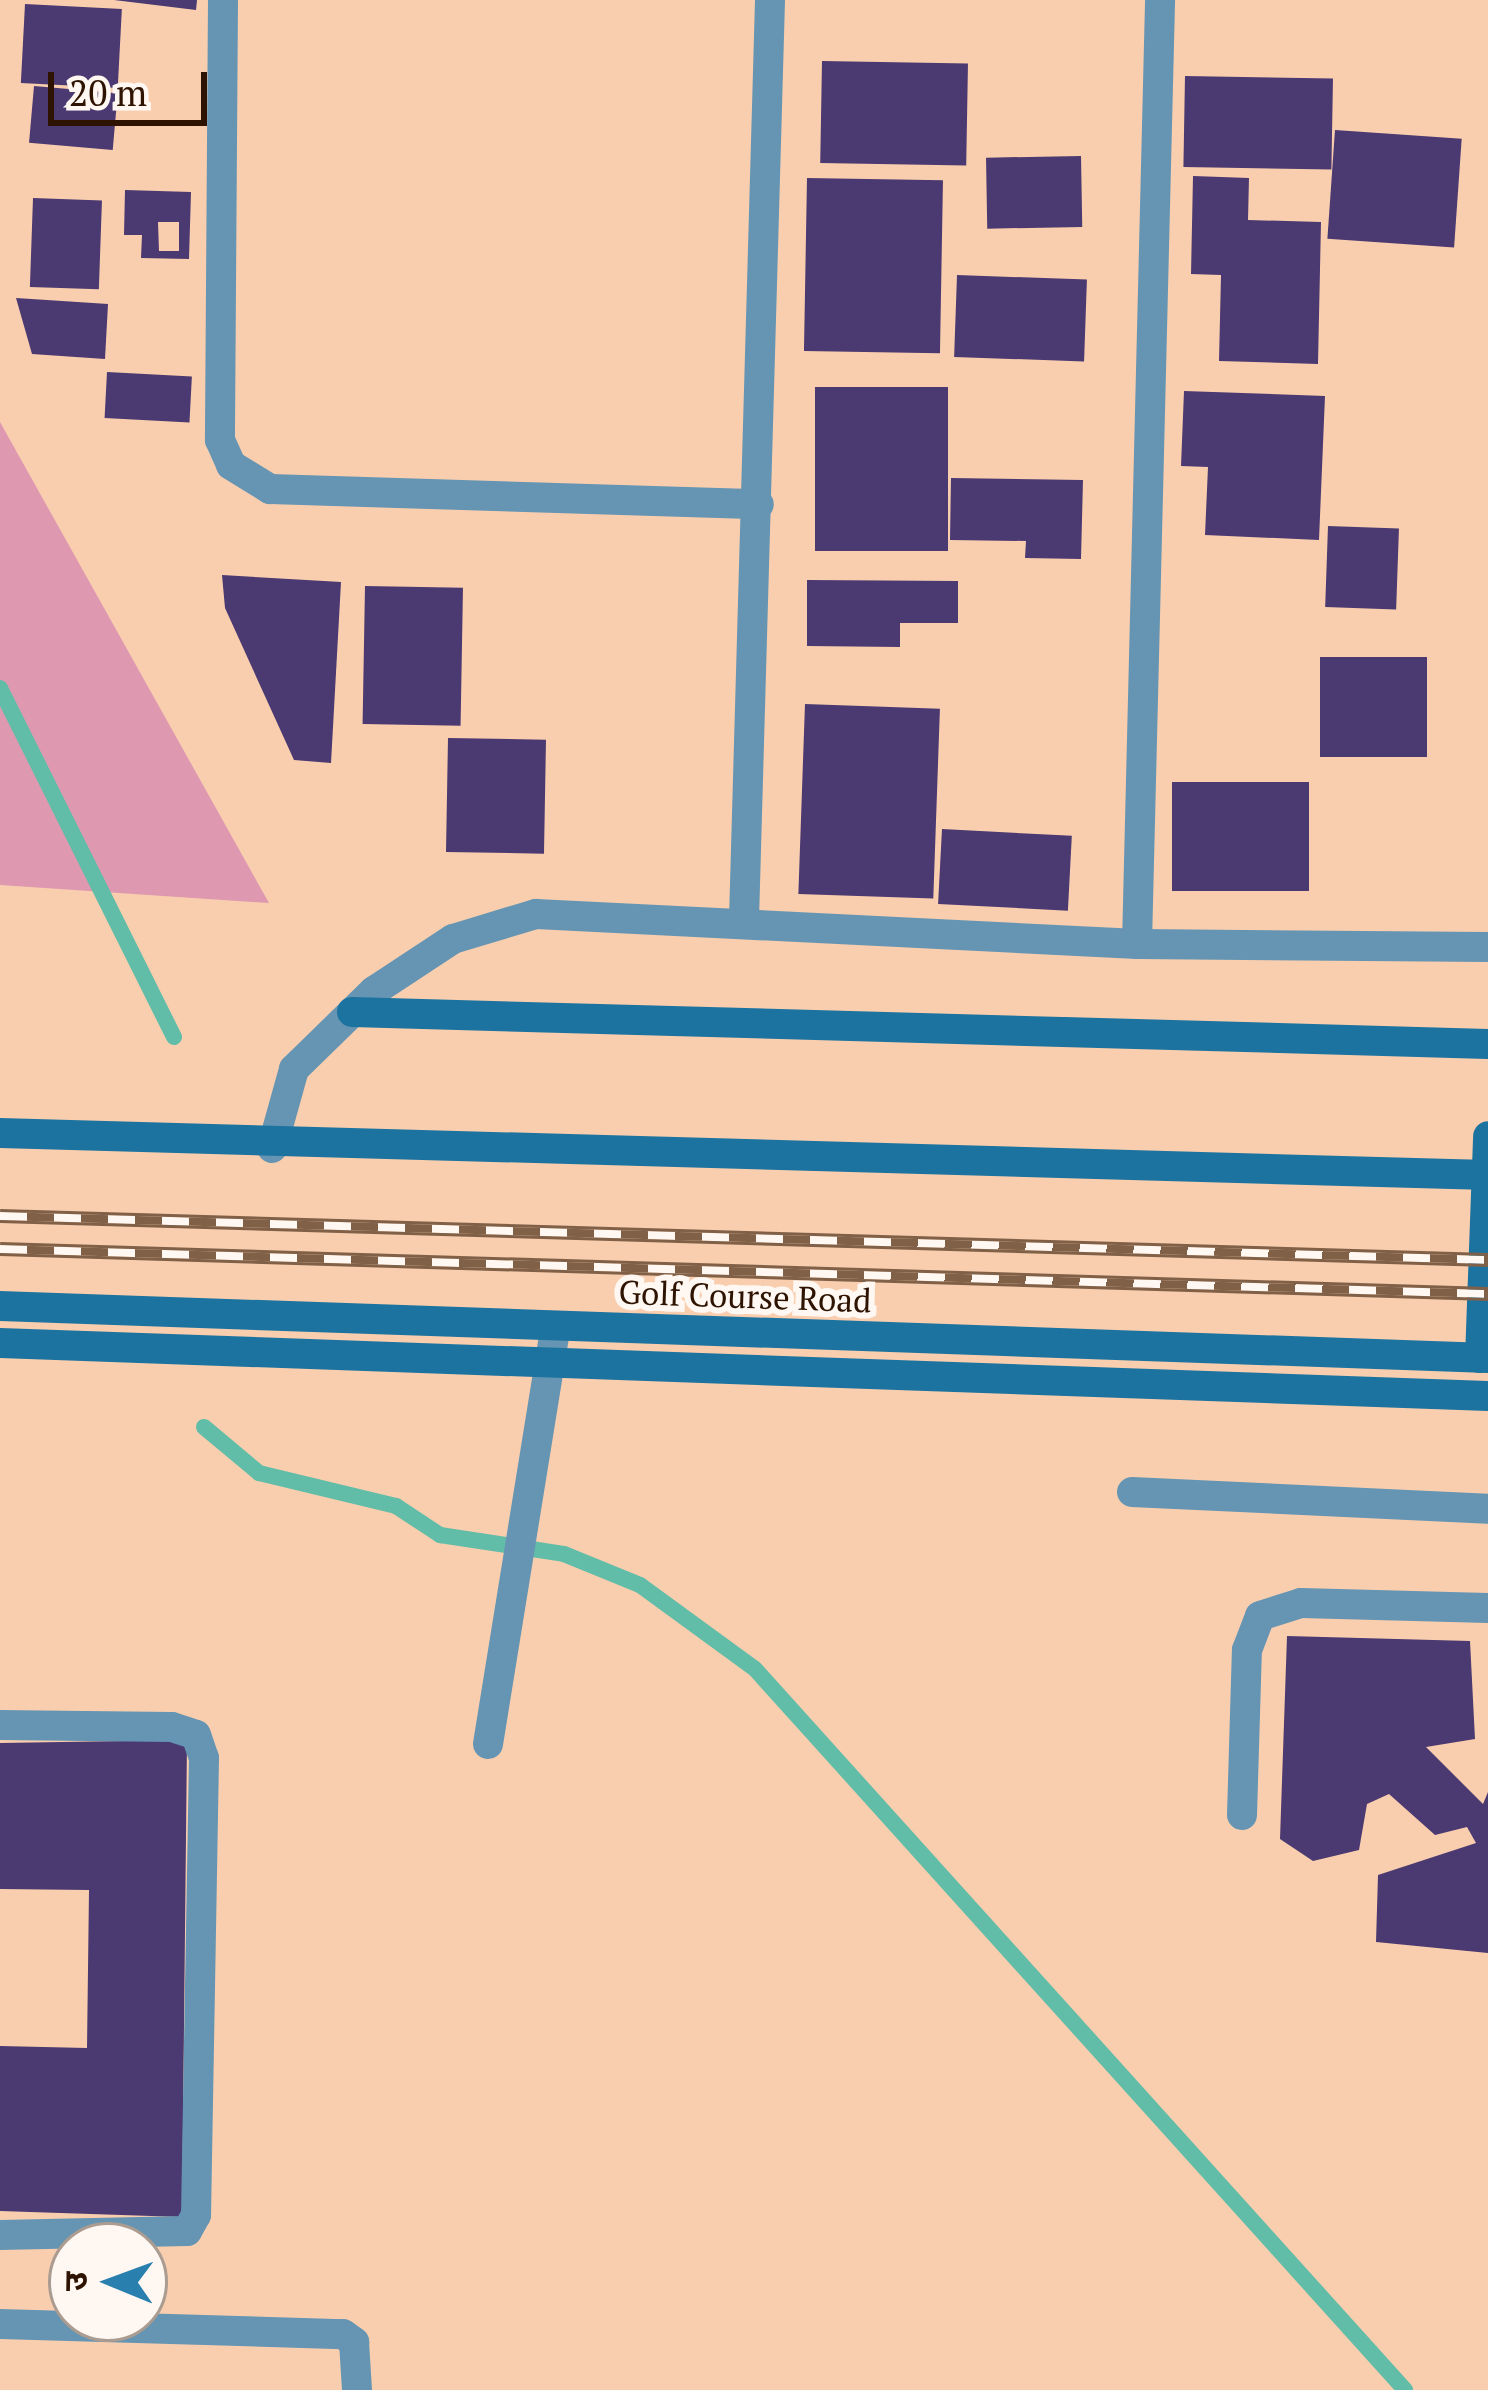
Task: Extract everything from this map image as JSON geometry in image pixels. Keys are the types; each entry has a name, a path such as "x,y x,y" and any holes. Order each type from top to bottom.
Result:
{"main road":[{"path":"352,1012 1488,1044"},
{"path":"0,1132 272,1148 1486,1175"},
{"path":"1484,1358 1488,1136"},
{"name":"Golf Course Road","path":"0,1306 1484,1358"},
{"path":"0,1343 1488,1396"}],"street":[{"path":"223,0 220,440 230,465 270,489 759,504"},
{"path":"743,920 759,504 770,0"},
{"path":"1137,944 1160,0"},
{"path":"272,1148 294,1069 352,1012 415,959 489,924 536,914 743,920 1137,944 1488,947"},
{"path":"488,1744 556,1326"},
{"path":"1132,1492 1488,1509"},
{"path":"1242,1815 1247,1650 1260,1616 1301,1603 1488,1608"},
{"path":"0,1725 172,1727 196,1735 203,1758 196,2215 188,2231 0,2235"},
{"path":"0,2324 343,2334 354,2342 357,2390"}],"shaded area":[{"path":"0,422 269,903 0,885"}],"building":[{"path":"114,0 197,0 196,10"},
{"path":"25,4 122,9 118,88 21,83"},
{"path":"822,61 968,64 966,166 820,163"},
{"path":"1185,76 1333,79 1331,170 1183,167"},
{"path":"34,86 118,93 113,150 29,143"},
{"path":"1335,130 1462,139 1454,248 1327,239"},
{"path":"1081,156 1082,227 987,229 986,158"},
{"path":"1193,176 1249,178 1248,220 1321,222 1318,364 1219,361 1221,275 1191,274"},
{"path":"807,178 943,180 940,353 804,351"},
{"path":"125,190 191,192 189,259 141,258 142,235 124,235","holes":["158,222 179,222 179,251 159,251"]},
{"path":"33,198 102,200 99,289 30,287"},
{"path":"957,275 1087,280 1084,361 954,357"},
{"path":"16,298 108,304 105,359 32,354"},
{"path":"107,372 192,376 189,422 105,418"},
{"path":"815,387 948,387 948,551 815,551"},
{"path":"1184,391 1325,396 1319,540 1205,535 1208,467 1181,466"},
{"path":"951,478 1083,480 1081,559 1025,558 1026,541 950,540"},
{"path":"1328,526 1399,528 1396,609 1325,607"},
{"path":"222,575 341,582 331,763 294,760 225,608"},
{"path":"807,580 958,581 958,623 900,623 900,647 807,646"},
{"path":"365,586 463,588 461,726 363,724"},
{"path":"1320,657 1427,657 1427,757 1320,757"},
{"path":"805,704 940,709 933,899 798,894"},
{"path":"448,738 546,740 544,854 446,852"},
{"path":"1172,782 1309,782 1309,891 1172,891"},
{"path":"942,829 1072,836 1068,911 938,904"},
{"path":"1287,1636 1470,1641 1475,1739 1426,1747 1483,1804 1488,1792 1488,1953 1376,1942 1378,1875 1476,1843 1467,1827 1435,1835 1389,1794 1367,1804 1359,1850 1313,1861 1280,1839"},
{"path":"187,1740 182,2217 0,2211 0,2046 87,2048 89,1890 0,1889 0,1743"}],"waterway":[{"path":"0,688 174,1037"},
{"path":"204,1427 259,1473 396,1506 440,1535 564,1554 640,1585 755,1669 1405,2390"}],"railway":[{"path":"0,1216 1488,1260"},
{"path":"0,1249 1488,1294"}]}
